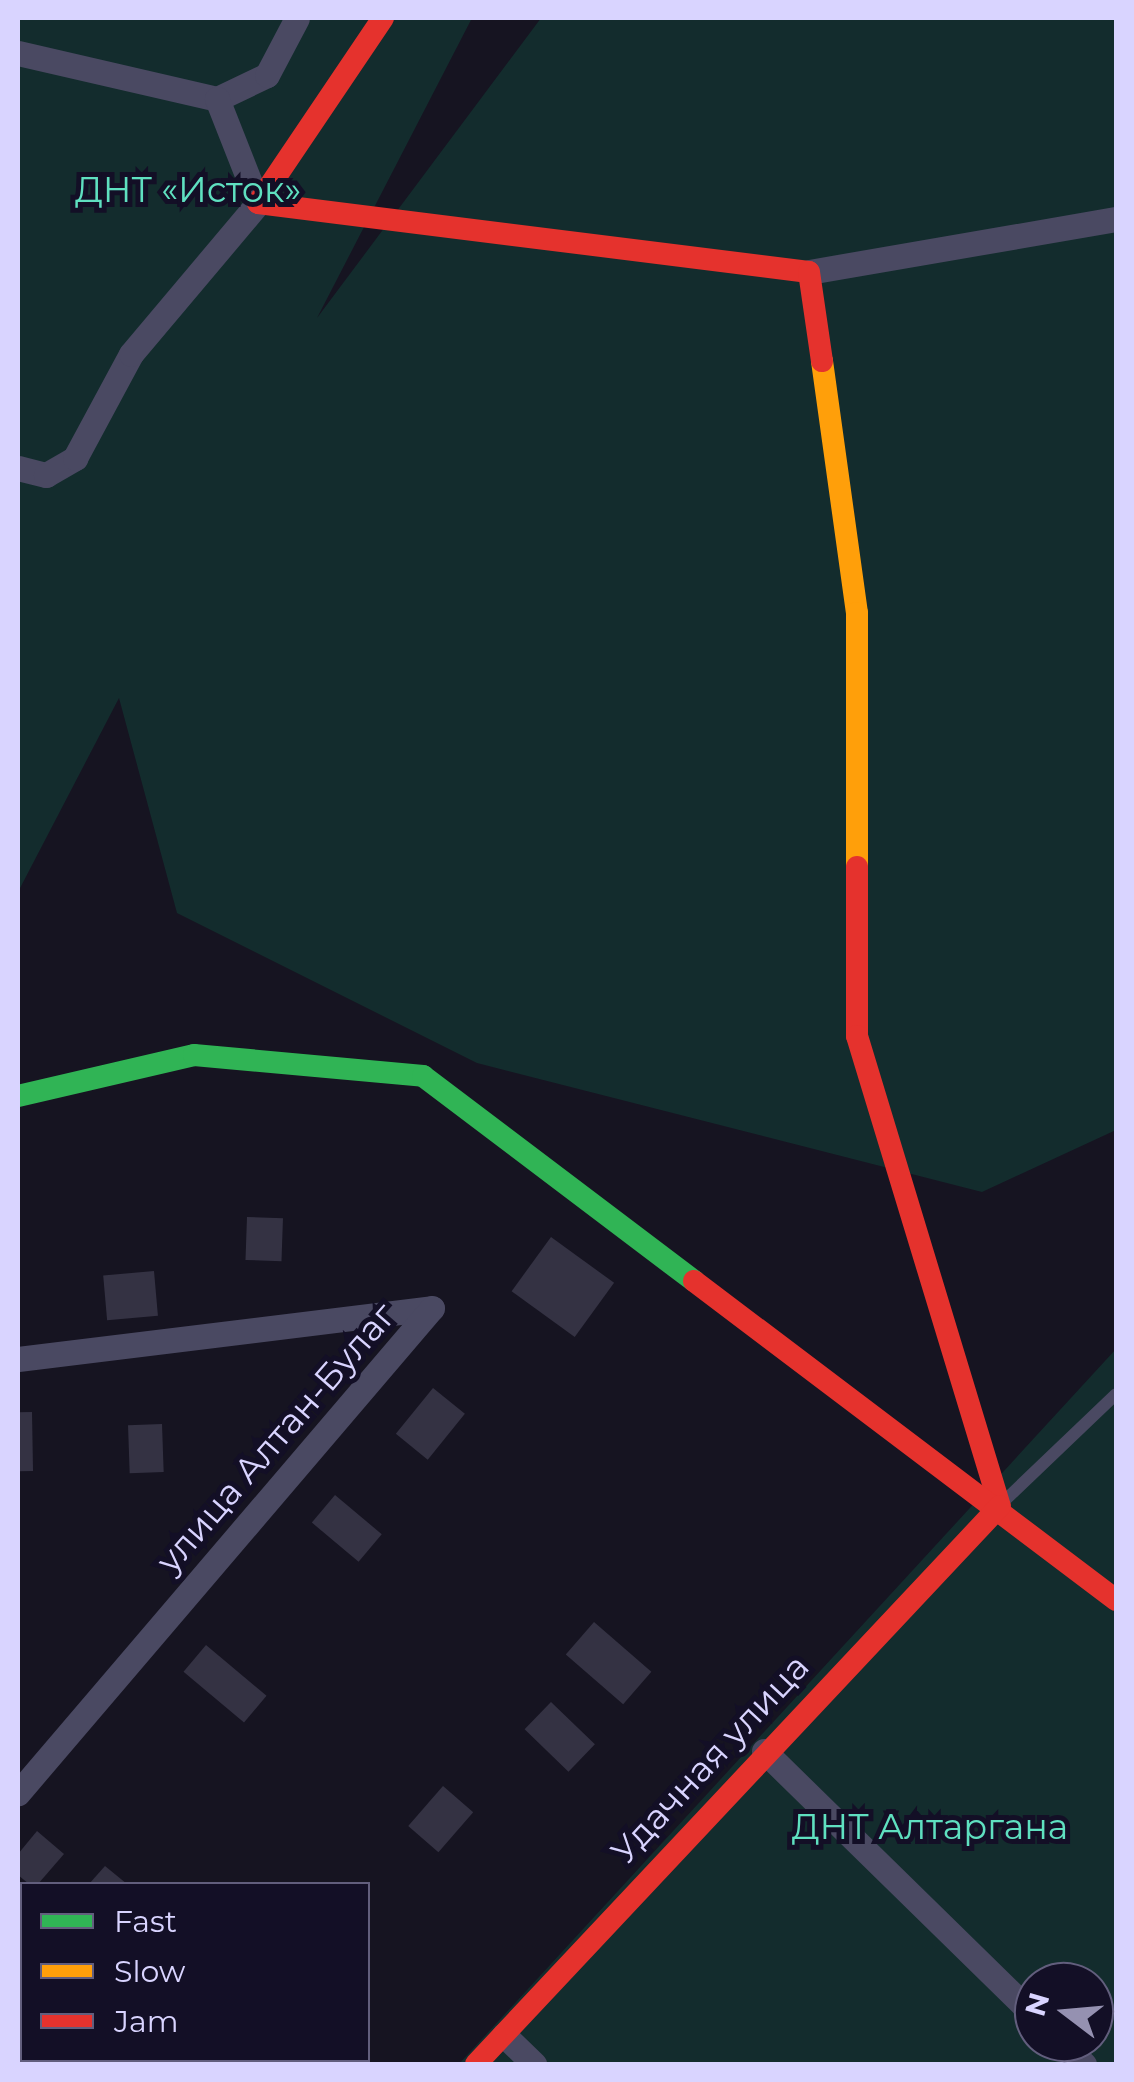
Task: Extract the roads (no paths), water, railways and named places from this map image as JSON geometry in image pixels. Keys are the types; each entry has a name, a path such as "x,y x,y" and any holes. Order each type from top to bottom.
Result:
{"street":[{"path":"18,54 217,99 268,75 296,18"},
{"path":"18,468 46,474 76,458 132,354 258,202 383,18"},
{"path":"217,99 258,202"},
{"path":"258,202 808,272 1116,219"},
{"path":"808,272 858,613 857,1036 1000,1506"},
{"path":"18,1096 194,1055 424,1076 1000,1506 1116,1600"},
{"name":"улица Алтан-Булаг","path":"18,1359 432,1308 18,1793"},
{"name":"Удачная улица","path":"476,2064 764,1751 1000,1506"},
{"path":"764,1751 1014,1995"},
{"path":"504,2035 534,2064"}],"lane":[{"path":"1000,1506 1116,1394"}],"park label":[{"name":"ДНТ «Исток»","path":"188,190"},
{"name":"ДНТ Алтаргана","path":"930,1827"}]}
